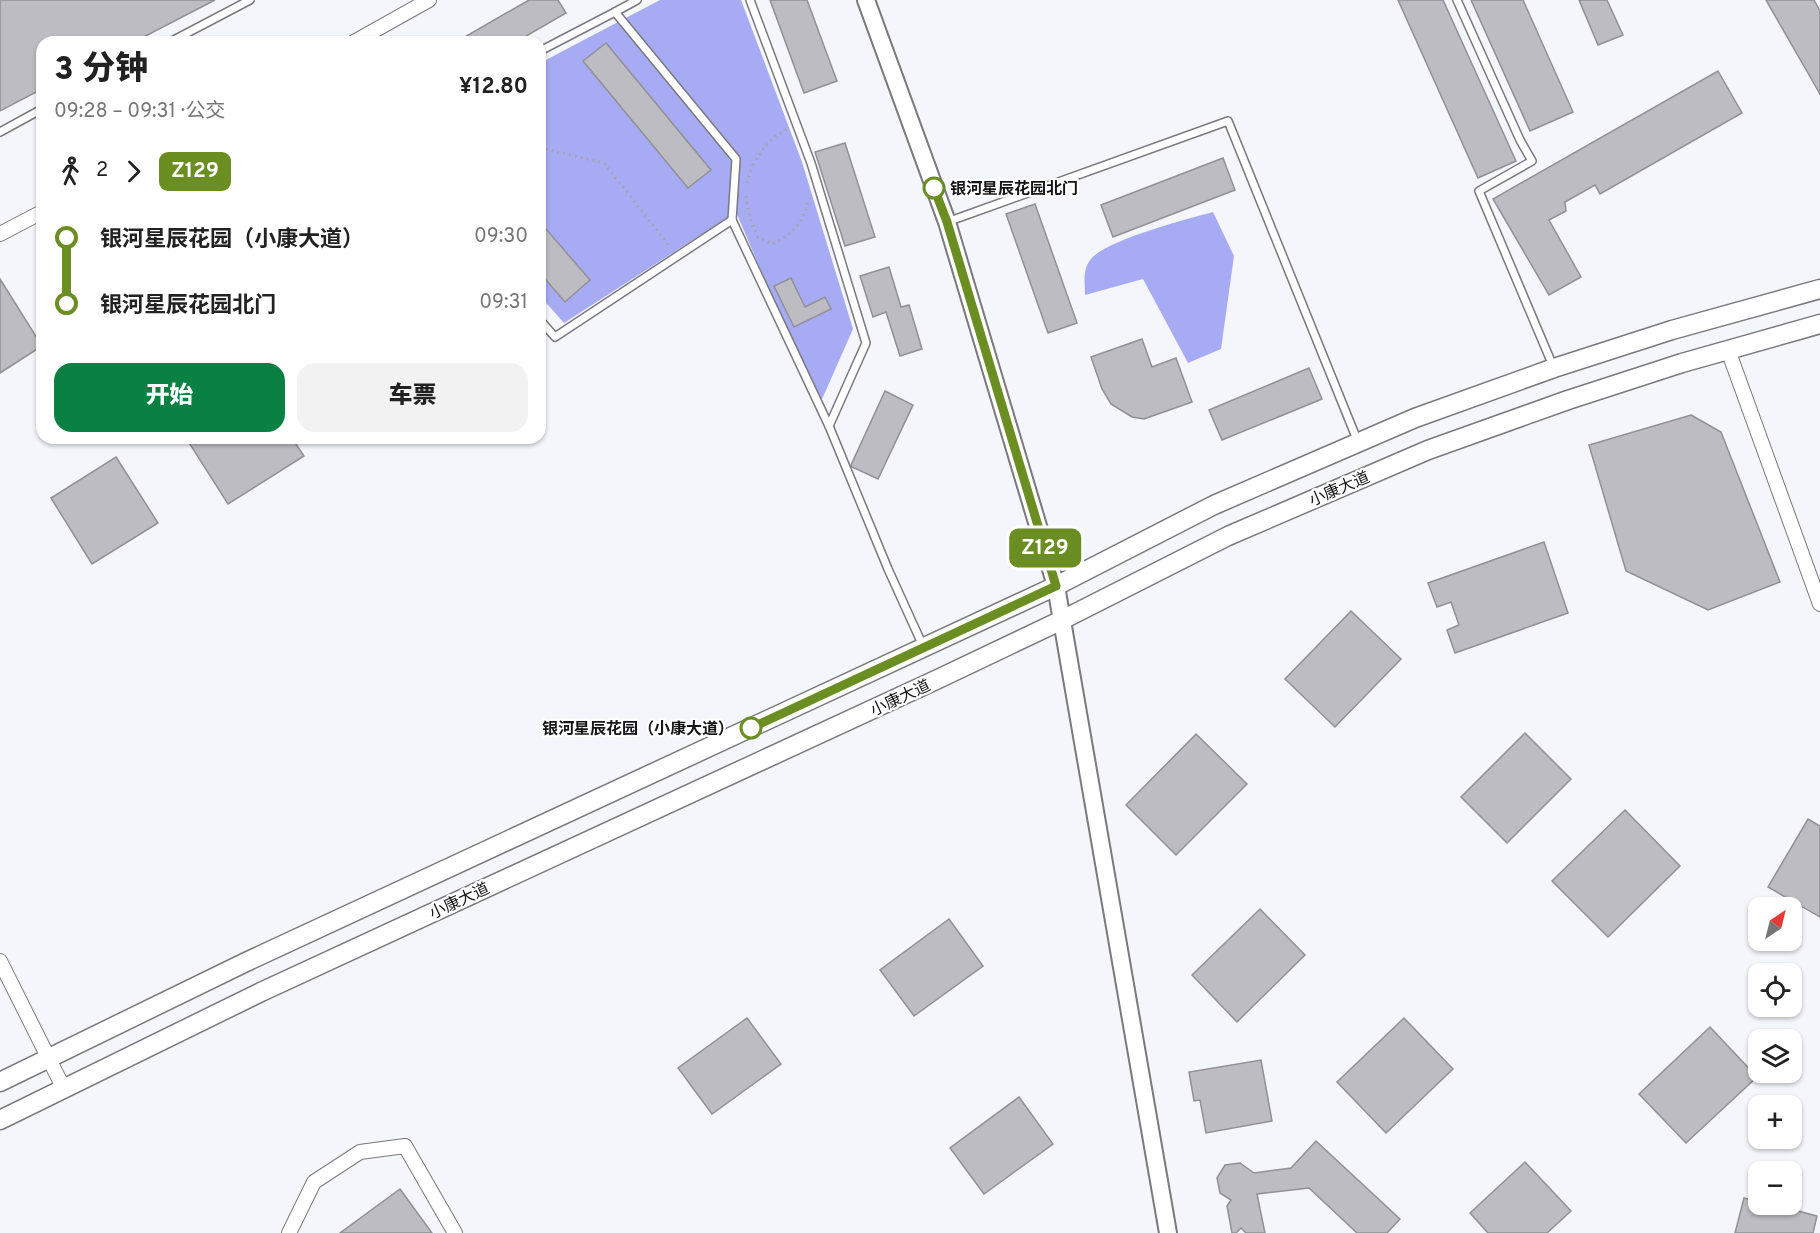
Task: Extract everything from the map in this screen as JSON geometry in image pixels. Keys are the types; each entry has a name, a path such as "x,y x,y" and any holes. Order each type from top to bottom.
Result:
{"main road":[{"name":"小康大道","path":"0,1082 246,962 1056,586 1214,505 1358,442 1415,418 1554,368 1672,330 1820,289"},
{"name":"小康大道","path":"0,1120 261,992 938,679 1062,620 1228,536 1428,450 1568,400 1682,363 1820,324"}],"street":[{"path":"365,36 429,0"},
{"path":"866,0 947,222 1056,586 1168,1233"},
{"path":"0,234 36,215"},
{"path":"1728,350 1820,604"},
{"path":"0,961 64,1089"},
{"path":"289,1233 314,1182 360,1152 405,1146 454,1233"}],"lane":[{"path":"181,36 250,0"},
{"path":"546,48 637,0"},
{"path":"750,0 811,163 866,343 830,426"},
{"path":"1457,0 1520,140 1532,161 1479,191 1554,368"},
{"path":"615,12 736,159 732,220 830,426 888,569 924,648"},
{"path":"0,132 36,113"},
{"path":"947,222 1228,122 1358,442"},
{"path":"546,327 555,337 732,220"}],"path":[{"path":"796,125 774,136 752,165 746,189 750,219 758,237 772,244 787,238 799,225 810,192"},
{"path":"546,149 604,163 677,256"},
{"path":"736,165 752,165"}],"shaded area":[{"path":"660,0 741,0 802,162 853,329 819,406 736,212 564,323 546,303 546,60"},
{"path":"1213,212 1234,256 1221,349 1188,363 1143,279 1085,295 1085,272 1091,259 1113,245 1148,231"}],"building":[{"path":"0,0 215,0 146,36 36,36 36,92 0,111"},
{"path":"529,0 558,0 566,13 526,36 466,36"},
{"path":"770,0 807,0 837,81 804,93"},
{"path":"1398,0 1443,0 1516,161 1478,178"},
{"path":"1471,0 1523,0 1573,112 1530,131"},
{"path":"1579,0 1607,0 1623,35 1598,45"},
{"path":"1766,0 1814,0 1820,11 1820,94"},
{"path":"606,43 711,170 688,188 583,61"},
{"path":"1718,71 1742,113 1600,194 1595,185 1565,202 1566,211 1549,220 1581,277 1549,295 1493,199"},
{"path":"845,143 875,237 845,246 815,152"},
{"path":"1223,158 1235,190 1113,237 1101,205"},
{"path":"1035,204 1077,323 1048,333 1006,214"},
{"path":"546,229 590,280 565,302 546,280"},
{"path":"889,267 901,307 909,305 922,349 900,356 886,312 873,317 860,276"},
{"path":"791,278 805,307 825,297 831,309 794,327 774,286"},
{"path":"0,279 36,336 36,350 0,373"},
{"path":"1142,339 1152,367 1176,358 1192,402 1144,419 1132,417 1111,404 1102,389 1091,357"},
{"path":"1309,368 1322,399 1222,440 1209,410"},
{"path":"885,391 913,405 878,479 851,465"},
{"path":"1691,415 1721,432 1780,582 1708,610 1626,571 1589,445"},
{"path":"190,444 296,444 304,456 228,504"},
{"path":"116,457 158,523 92,564 51,498"},
{"path":"1544,542 1568,613 1455,653 1447,630 1459,625 1451,602 1437,607 1428,583"},
{"path":"1351,611 1401,659 1335,727 1285,679"},
{"path":"1525,733 1571,779 1507,843 1461,797"},
{"path":"1196,734 1247,784 1176,855 1126,805"},
{"path":"1625,810 1680,866 1608,937 1552,881"},
{"path":"1808,819 1820,826 1820,917 1802,907 1802,897 1785,897 1768,887"},
{"path":"1260,909 1305,955 1237,1022 1192,975"},
{"path":"949,919 983,966 914,1016 880,970"},
{"path":"747,1018 781,1064 712,1114 678,1068"},
{"path":"1404,1018 1453,1069 1386,1133 1337,1082"},
{"path":"1710,1027 1748,1067 1748,1083 1751,1083 1686,1143 1639,1094"},
{"path":"1261,1060 1272,1121 1206,1133 1200,1100 1194,1101 1189,1072"},
{"path":"1019,1097 1053,1144 984,1194 950,1148"},
{"path":"1316,1141 1400,1219 1387,1233 1357,1233 1309,1188 1257,1194 1265,1233 1246,1233 1241,1228 1236,1233 1232,1233 1227,1206 1231,1200 1220,1193 1217,1178 1225,1165 1240,1163 1254,1173 1291,1168"},
{"path":"1525,1162 1571,1211 1547,1233 1488,1233 1470,1213"},
{"path":"400,1189 432,1233 340,1233"},
{"path":"1744,1198 1748,1199 1748,1215 1802,1215 1802,1212 1817,1216 1813,1233 1735,1233"}],"bus line":[{"name":"Z129","path":"751,728 1056,586 947,222 934,188"}],"place":[{"name":"银河星辰花园北门","path":"934,188"},
{"name":"银河星辰花园（小康大道）","path":"751,728"}]}
